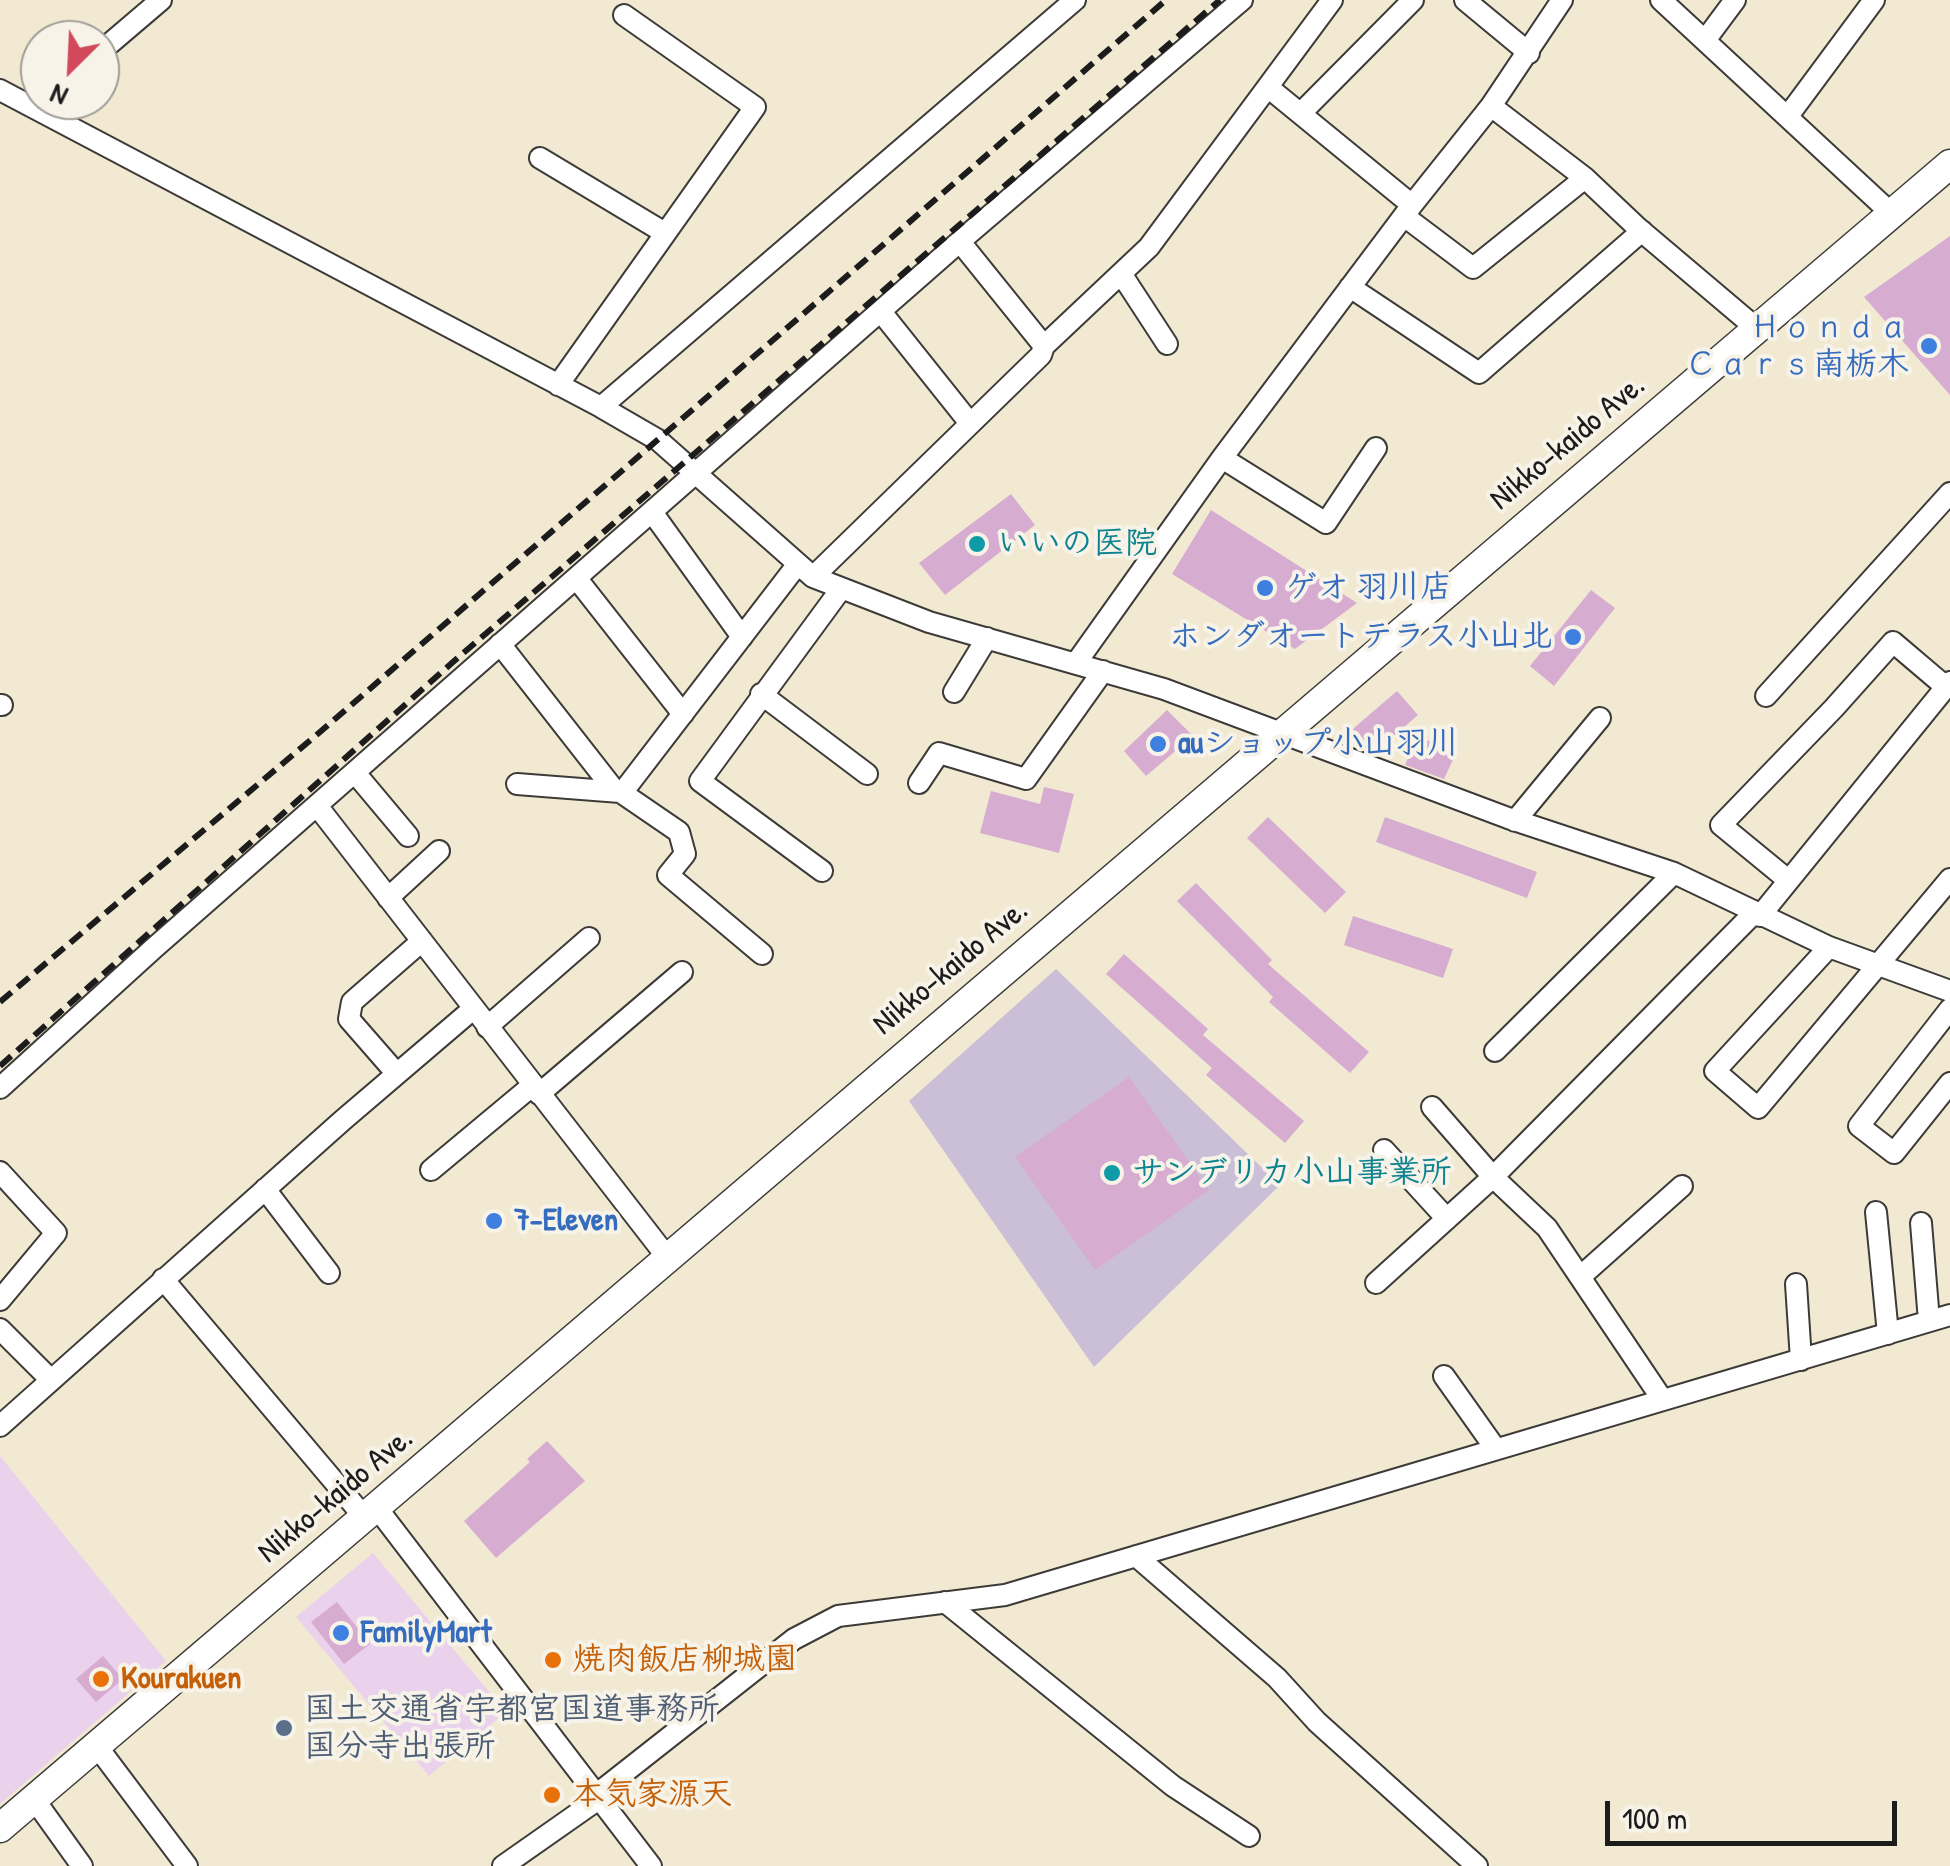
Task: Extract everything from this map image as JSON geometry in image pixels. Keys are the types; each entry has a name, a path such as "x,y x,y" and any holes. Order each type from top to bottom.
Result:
{"highway":[{"name":"Nikko-kaido Ave.","path":"0,1828 1950,164"}],"street":[{"path":"120,35 161,0"},
{"path":"601,407 1075,0"},
{"path":"0,1088 500,644 1242,0"},
{"path":"619,792 742,637 804,571 1041,355 1044,346 1150,247 1332,0"},
{"path":"1301,113 1413,0"},
{"path":"1465,0 1529,54"},
{"path":"1076,664 1222,458 1491,106 1562,0"},
{"path":"1660,0 1706,38 1892,214"},
{"path":"1706,38 1735,0"},
{"path":"1788,116 1874,0"},
{"path":"558,384 754,107 624,15"},
{"path":"1269,88 1473,268 1585,178"},
{"path":"1491,106 1585,178 1642,232 1756,328"},
{"path":"68,120 658,440 804,571 842,589 929,622 1164,689 1515,821 1674,873 1829,947 1950,991"},
{"path":"540,158 665,234"},
{"path":"1350,287 1478,373 1642,232"},
{"path":"961,244 1044,346"},
{"path":"1122,274 1168,344"},
{"path":"882,313 969,422"},
{"path":"1222,458 1326,523 1376,448"},
{"path":"1766,696 1950,494"},
{"path":"652,512 742,637"},
{"path":"576,579 683,714"},
{"path":"822,871 700,781 842,589"},
{"path":"954,692 987,638"},
{"path":"1376,1283 1493,1177 1757,914 1788,880 1948,685 1892,642 1721,825 1788,880"},
{"path":"500,644 619,792 679,832 685,854 668,874 762,954"},
{"path":"919,782 938,753 1026,778 1103,671"},
{"path":"762,694 867,774"},
{"path":"1515,821 1600,718"},
{"path":"356,774 408,836"},
{"path":"517,784 619,792"},
{"path":"318,807 667,1257"},
{"path":"388,898 439,851"},
{"path":"1495,1051 1674,873"},
{"path":"1829,947 1715,1071 1758,1108 1950,879"},
{"path":"487,1027 588,938"},
{"path":"397,1074 349,1019 352,1002 422,941"},
{"path":"431,1170 682,972"},
{"path":"0,1426 264,1189 473,1009"},
{"path":"1950,1009 1859,1126 1894,1153 1950,1083"},
{"path":"1432,1108 1493,1177 1547,1228 1662,1399"},
{"path":"1384,1150 1446,1219"},
{"path":"0,1172 56,1233 0,1300"},
{"path":"1580,1277 1682,1186"},
{"path":"264,1189 329,1274"},
{"path":"1876,1212 1888,1334"},
{"path":"504,1866 599,1796 794,1639 838,1616 1005,1595 1940,1318 1921,1224"},
{"path":"163,1279 371,1513 651,1866"},
{"path":"1796,1284 1800,1360"},
{"path":"0,1329 51,1380"},
{"path":"1444,1376 1495,1448"},
{"path":"1136,1556 1277,1678 1317,1722 1478,1866"},
{"path":"945,1602 1173,1786 1249,1836"},
{"path":"96,1745 187,1866"},
{"path":"34,1799 82,1866"}],"shaded area":[{"path":"1056,969 1280,1185 1094,1367 909,1101"},
{"path":"0,1456 166,1661 0,1804"},
{"path":"373,1553 506,1712 429,1776 296,1617"}],"building":[{"name":"Ｈｏｎｄａ Ｃａｒｓ南栃木","path":"1950,236 1950,395 1864,297"},
{"name":"いいの医院","path":"1011,494 1035,525 945,595 919,563"},
{"name":"ゲオ 羽川店","path":"1211,510 1357,603 1295,649 1172,574"},
{"name":"ホンダオートテラス小山北","path":"1591,590 1615,608 1554,686 1530,666"},
{"path":"1397,691 1418,715 1374,753 1360,748 1347,734"},
{"name":"auショップ小山羽川","path":"1167,710 1193,736 1146,776 1124,751"},
{"path":"1418,736 1456,753 1444,779 1405,765"},
{"path":"1044,787 1074,794 1059,853 980,833 991,791 1040,804"},
{"path":"1268,817 1346,892 1325,913 1247,838"},
{"path":"1385,817 1537,872 1527,898 1376,842"},
{"path":"1196,883 1272,960 1268,964 1369,1052 1350,1073 1269,1002 1273,997 1177,901"},
{"path":"1353,916 1453,949 1443,978 1344,945"},
{"path":"1124,954 1208,1029 1203,1035 1304,1121 1285,1143 1206,1075 1212,1068 1106,974"},
{"name":"サンデリカ小山事業所","path":"1129,1077 1209,1190 1095,1270 1015,1157"},
{"path":"547,1441 585,1481 496,1558 464,1521 530,1462 527,1459"},
{"name":"FamilyMart","path":"337,1602 370,1644 344,1664 311,1622"},
{"path":"103,1656 123,1679 96,1702 76,1679"}],"railway":[{"path":"0,1002 320,732 1166,0"},
{"path":"0,1066 453,662 1220,0"}],"place":[{"name":"Ｈｏｎｄａ Ｃａｒｓ南栃木","path":"1929,346"},
{"name":"いいの医院","path":"977,544"},
{"name":"ゲオ 羽川店","path":"1265,588"},
{"name":"ホンダオートテラス小山北","path":"1573,637"},
{"name":"auショップ小山羽川","path":"1158,744"},
{"name":"サンデリカ小山事業所","path":"1112,1173"},
{"name":"7-Eleven","path":"494,1221"},
{"name":"FamilyMart","path":"341,1633"},
{"name":"焼肉飯店柳城園","path":"553,1660"},
{"name":"Kourakuen","path":"101,1679"},
{"name":"国土交通省宇都宮国道事務所 国分寺出張所","path":"284,1728"},
{"name":"本気家源天","path":"552,1795"}]}
